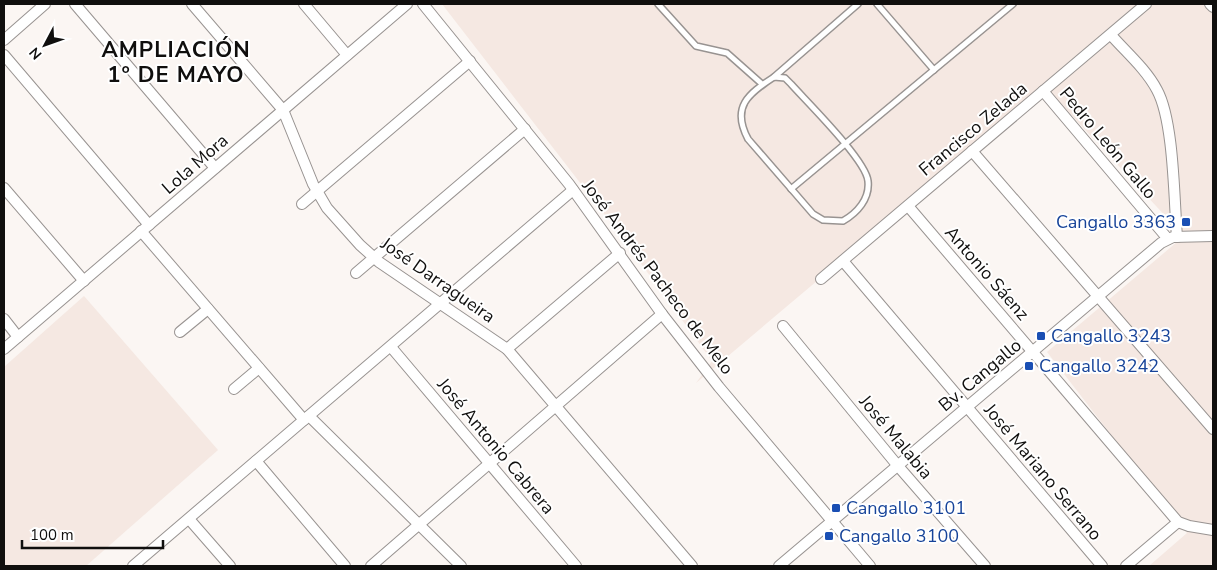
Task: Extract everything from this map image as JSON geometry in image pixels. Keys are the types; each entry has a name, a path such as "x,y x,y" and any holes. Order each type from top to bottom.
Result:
{"street":[{"path":"4,40 45,4"},
{"path":"74,4 215,168"},
{"name":"José Darragueira","path":"192,4 283,110 317,191 327,208 374,258 507,349 692,566"},
{"path":"304,4 347,55"},
{"name":"Lola Mora","path":"4,349 407,4"},
{"name":"José Andrés Pacheco de Melo","path":"422,4 574,190 662,314 719,387 870,566"},
{"name":"Francisco Zelada","path":"821,279 1146,4"},
{"path":"1210,4 1213,8"},
{"path":"1111,34 1149,78 1162,102 1167,124 1172,238 1213,236"},
{"path":"4,55 145,228 208,309 259,368 307,418 461,566"},
{"path":"302,204 470,61"},
{"name":"Pedro León Gallo","path":"1043,91 1172,238"},
{"path":"356,273 525,129"},
{"path":"972,151 1213,428"},
{"path":"4,188 84,281"},
{"path":"133,566 574,190"},
{"name":"Antonio Sáenz","path":"908,206 1178,522"},
{"name":"Bv. Cangallo","path":"779,566 1099,296 1172,238"},
{"path":"507,349 620,253"},
{"name":"José Mariano Serrano","path":"843,261 1102,566"},
{"path":"180,332 208,309"},
{"path":"371,566 662,314"},
{"path":"4,319 18,336"},
{"name":"José Malabia","path":"784,326 898,466 985,566"},
{"name":"José Antonio Cabrera","path":"390,347 576,566"},
{"path":"234,389 259,368"},
{"path":"256,461 345,566"},
{"path":"189,519 230,566"},
{"path":"1126,566 1178,522 1213,530"}],"lane":[{"path":"658,4 696,46 727,53 762,84"},
{"path":"774,76 785,78 791,84 845,145 865,171 868,181 862,205 843,221 823,220 812,214 748,139 741,125 741,108 762,84 774,76 858,4"},
{"path":"877,4 934,70"},
{"path":"791,189 1013,4"}],"shaded area":[{"path":"442,4 1213,4 1213,566 1149,566 1187,533 1047,352 1184,236 1046,88 696,383 712,361 615,228"},
{"path":"84,296 218,450 86,566 4,566 4,367"}],"place":[{"name":"Cangallo 3363","path":"1186,222"},
{"name":"Cangallo 3243","path":"1041,336"},
{"name":"Cangallo 3242","path":"1029,366"},
{"name":"Cangallo 3101","path":"836,508"},
{"name":"Cangallo 3100","path":"829,536"}],"district":[{"name":"AMPLIACIÓN 1° DE MAYO","path":"176,62"}]}
